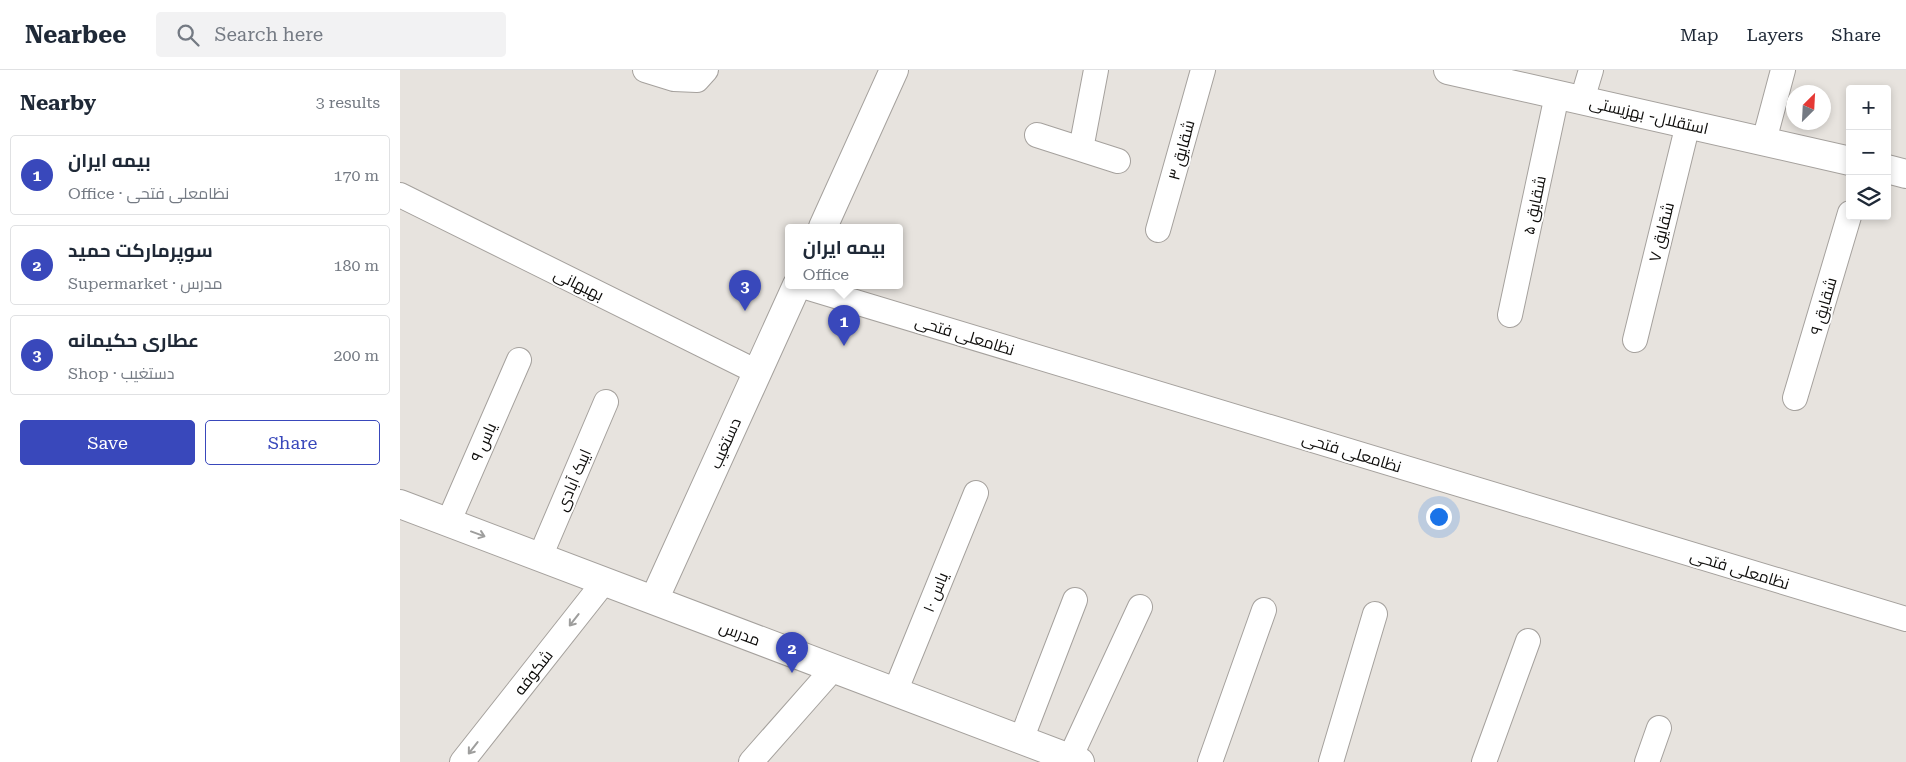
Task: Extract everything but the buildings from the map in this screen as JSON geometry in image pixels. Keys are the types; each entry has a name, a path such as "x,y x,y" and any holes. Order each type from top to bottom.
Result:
{"street":[{"path":"645,70 674,79 697,80 706,70"},
{"path":"824,224 894,70"},
{"path":"1082,149 1096,70"},
{"name":"شقایق ۳","path":"1158,230 1203,70"},
{"name":"استقلال- بهزیستی","path":"1448,70 1846,160"},
{"name":"شقایق ۵","path":"1510,315 1570,97 1591,70"},
{"path":"1764,141 1783,70"},
{"name":"شقایق ۷","path":"1635,340 1688,124"},
{"path":"1037,135 1118,161"},
{"path":"1891,171 1906,174"},
{"name":"بهبهانی","path":"400,195 757,372"},
{"name":"شقایق ۹","path":"1795,398 1848,220"},
{"name":"دستغیب","path":"654,600 796,289"},
{"name":"نظامعلی فتحی","path":"811,289 1906,619"},
{"name":"یاس ۹","path":"448,523 519,360"},
{"name":"ایبک آبادی","path":"540,557 606,402"},
{"name":"یاس ۱۰","path":"895,692 976,493"},
{"name":"مدرس","path":"402,509 448,523 540,557 1072,761"},
{"name":"شکوفه","path":"462,762 604,582"},
{"path":"1021,740 1075,600"},
{"path":"1072,761 1140,607"},
{"path":"1210,762 1264,610"},
{"path":"1330,762 1375,614"},
{"path":"1484,762 1528,641"},
{"path":"751,762 833,668"},
{"path":"1647,762 1659,728"}],"place":[{"name":"عطاری حکیمانه","path":"745,311"},
{"name":"بیمه ایران","path":"844,346"},
{"name":"سوپرمارکت حمید","path":"792,673"}]}
